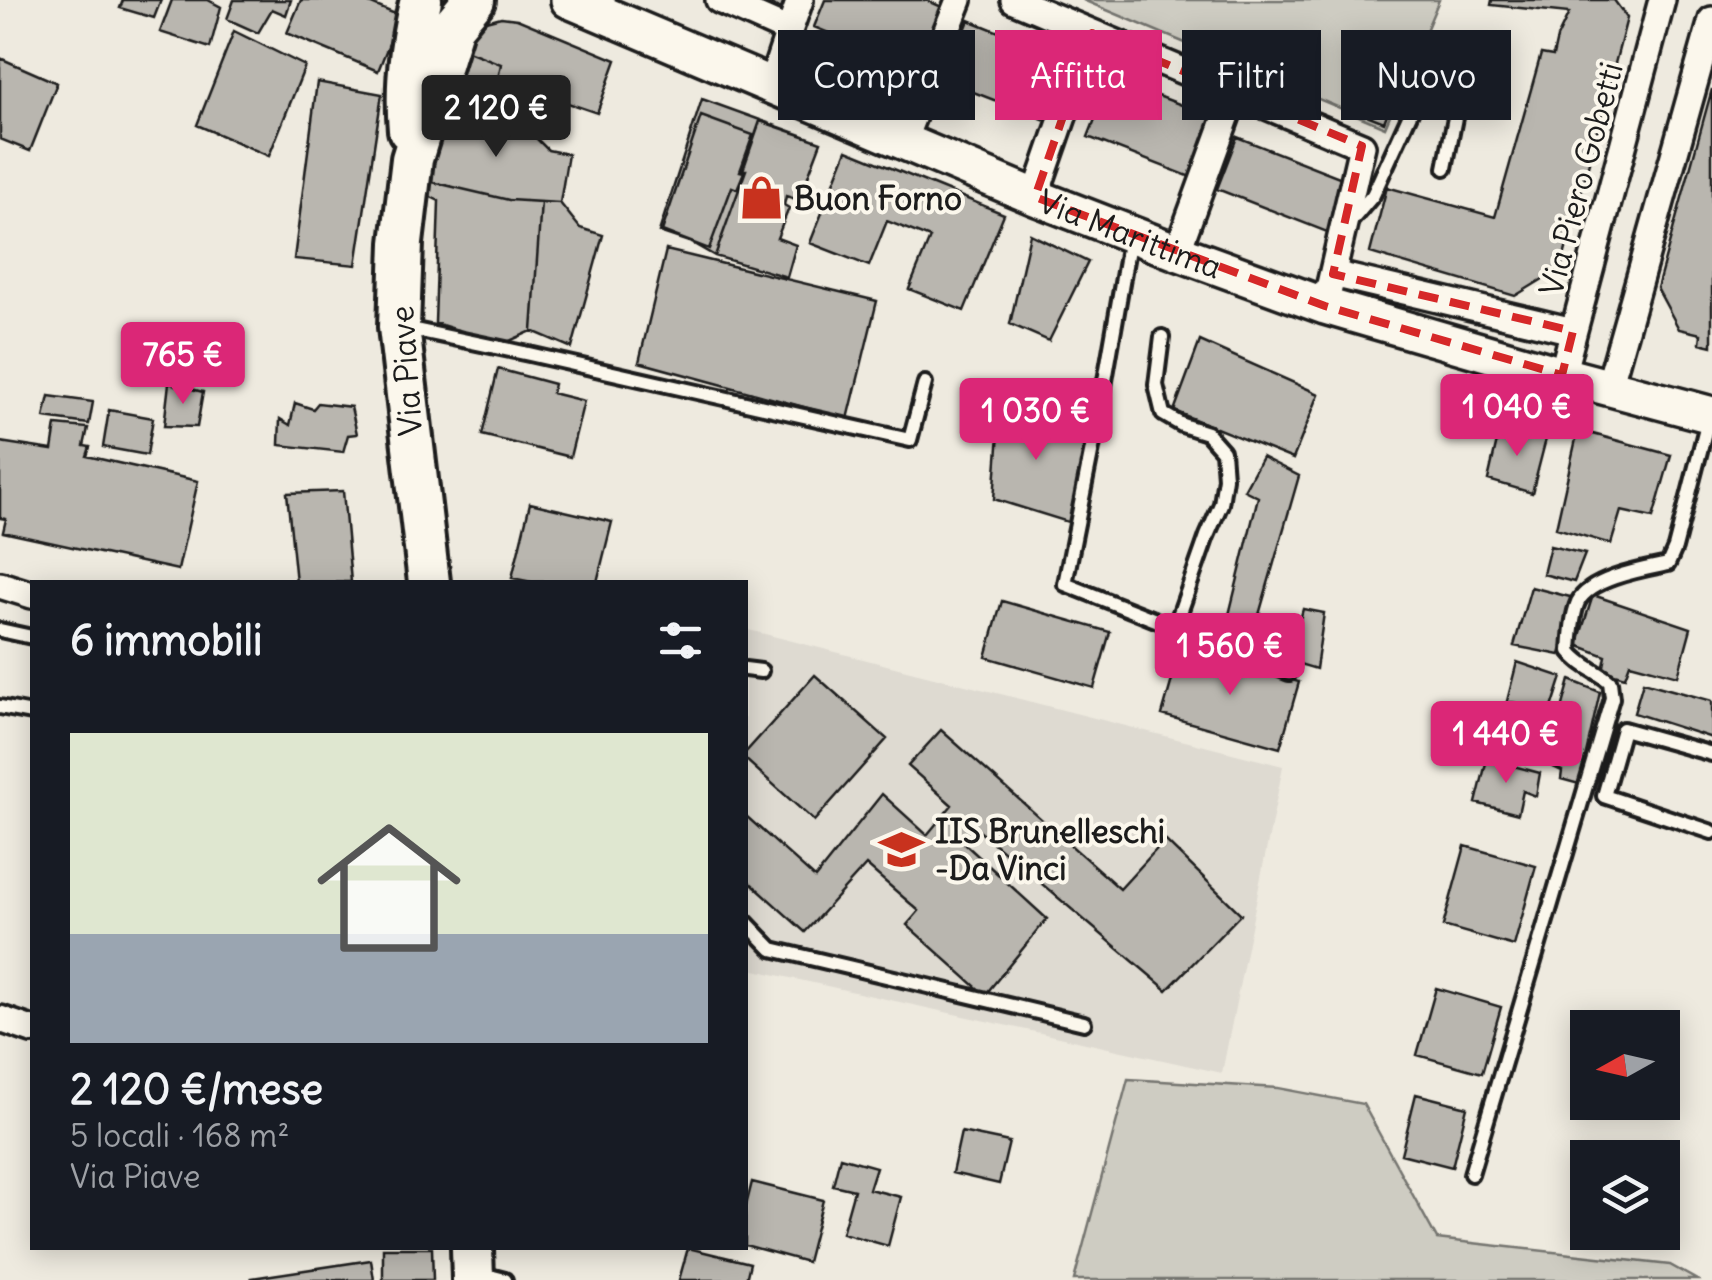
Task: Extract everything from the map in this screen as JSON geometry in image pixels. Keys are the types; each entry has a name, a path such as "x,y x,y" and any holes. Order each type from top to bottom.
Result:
{"main road":[{"name":"Via Piave","path":"412,159 406,100 420,0"},
{"path":"440,0 471,0"},
{"name":"Via Piave","path":"428,580 399,327 402,243 412,159 453,25 471,0"},
{"name":"Via Marittima","path":"568,0 1035,197 1177,252 1329,290 1562,375 1711,414"}],"street":[{"path":"719,0 789,30 800,0"},
{"path":"903,141 960,0"},
{"path":"1014,0 1085,30"},
{"name":"Via Piero Gobetti","path":"1562,375 1662,0"},
{"path":"1610,387 1712,20"},
{"path":"771,84 778,63"},
{"path":"1035,197 1062,120"},
{"path":"1177,252 1225,120"},
{"path":"1300,120 1362,146 1329,290 1573,331"},
{"path":"0,585 30,594"},
{"path":"0,1019 30,1029"}],"lane":[{"path":"1343,230 1373,194 1436,57 1466,62 1445,168"},
{"path":"1130,234 1065,584 1289,673"},
{"path":"399,327 910,440 926,383"},
{"path":"1162,337 1156,385 1162,414 1207,432 1223,451 1225,478 1221,504 1176,626"},
{"path":"1471,1174 1612,698 1610,682 1581,665 1570,651 1579,600 1590,588 1614,578 1668,564 1711,414"},
{"path":"0,630 30,637"},
{"path":"748,669 762,671"},
{"path":"0,706 30,713"},
{"path":"1712,754 1622,729 1604,796 1712,832"},
{"path":"748,924 772,950 1084,1023"}],"highlighted area":[{"path":"1092,33 1362,146 1333,274 1573,331 1562,375 1325,306 1035,197"}],"shaded area":[{"path":"1083,0 1439,0 1426,30 1341,30 1341,108 1321,100 1321,30 1182,30 1182,42"},
{"path":"1368,120 1388,120 1385,127"},
{"path":"748,630 1283,766 1222,1073 748,969"},
{"path":"1128,1079 1278,1088 1363,1104 1437,1239 1670,1265 1697,1280 1074,1280"}],"building":[{"path":"123,0 161,0 154,18 120,8"},
{"path":"172,0 208,0 221,7 210,48 160,32"},
{"path":"234,0 291,0 286,15 272,9 258,33 227,19"},
{"path":"301,0 362,0 400,16 378,71 287,33"},
{"path":"761,0 785,0 781,9"},
{"path":"825,0 926,0 942,7 933,30 814,27"},
{"path":"1492,0 1614,0 1627,18 1561,268 1515,296 1370,253 1387,187 1495,217 1541,54 1553,56 1569,13 1491,5"},
{"path":"501,17 517,19 616,60 597,113 521,87 508,92 496,88 501,64 463,49 478,23"},
{"path":"969,20 995,30 995,100 975,93 975,30 965,30"},
{"path":"234,31 305,66 269,156 197,125"},
{"path":"463,49 501,64 496,88 504,91 491,123 447,105"},
{"path":"0,58 57,83 30,151 0,139"},
{"path":"317,82 382,94 356,265 294,259"},
{"path":"1712,89 1712,346 1700,343 1701,334 1679,329 1657,288"},
{"path":"1162,97 1182,105 1182,120 1215,120 1193,178 1088,137 1095,120 1162,120"},
{"path":"702,99 821,142 799,200 786,196 784,205 789,208 777,238 796,245 787,277 715,256 659,232"},
{"path":"447,105 491,123 526,128 548,150 568,154 560,203 509,200 428,181"},
{"path":"701,116 753,135 740,171 744,172 737,189 732,187 709,249 662,231"},
{"name":"Buon Forno","path":"760,121 821,142 799,200 786,196 784,205 789,208 777,238 796,245 787,277 715,256"},
{"path":"1237,137 1347,180 1327,232 1217,189"},
{"path":"847,150 1004,214 964,311 909,289 930,238 887,221 869,266 810,243"},
{"path":"428,181 509,200 541,202 532,331 503,344 435,323 439,201 429,196"},
{"path":"541,202 560,203 580,228 603,235 572,348 532,331"},
{"path":"1030,234 1088,262 1049,341 1010,324"},
{"path":"666,250 877,301 848,419 639,362"},
{"path":"1200,341 1319,394 1293,459 1174,411"},
{"path":"498,369 554,384 552,393 584,401 570,457 482,435"},
{"path":"169,383 203,392 197,427 164,426"},
{"path":"1002,394 1038,397 1035,434 1087,442 1071,523 994,499"},
{"path":"49,396 93,402 89,424 44,418"},
{"path":"295,403 313,409 318,403 351,407 357,434 348,435 343,452 279,445 280,419 290,425"},
{"path":"109,410 153,418 147,455 103,447"},
{"path":"56,425 88,428 84,446 90,447 87,456 198,481 178,570 3,532 6,519 0,518 0,442 52,450"},
{"path":"1500,428 1547,435 1532,493 1488,480"},
{"path":"1578,430 1671,455 1653,518 1621,511 1611,544 1556,528"},
{"path":"1262,457 1299,476 1250,646 1226,627 1258,497 1244,490"},
{"path":"343,491 351,580 296,580 287,493"},
{"path":"530,503 612,522 598,580 512,578"},
{"path":"1550,546 1585,554 1574,582 1543,574"},
{"path":"1531,587 1574,598 1560,655 1514,646"},
{"path":"1593,595 1691,628 1678,676 1630,663 1625,677 1603,671 1606,656 1577,645"},
{"path":"1002,601 1110,632 1094,688 986,657"},
{"path":"1303,609 1324,613 1316,669 1289,661"},
{"path":"1181,648 1299,682 1280,748 1162,715"},
{"path":"1517,662 1562,677 1551,711 1507,701"},
{"path":"815,675 887,739 814,821 748,762 748,750"},
{"path":"1570,680 1600,692 1579,784 1561,779 1562,771 1547,764"},
{"path":"1643,682 1712,701 1712,738 1634,713"},
{"path":"941,730 1120,889 1165,840 1241,914 1167,990 977,829 965,844 1047,919 985,995 907,925 919,911 866,865 805,932 748,881 748,818 815,878 882,794 927,835 952,805 908,766"},
{"path":"1487,759 1540,773 1536,796 1523,791 1518,814 1476,803"},
{"path":"1465,846 1536,866 1514,946 1443,926"},
{"path":"1436,988 1501,1007 1482,1073 1417,1055"},
{"path":"1416,1094 1467,1107 1452,1167 1401,1154"},
{"path":"961,1132 1009,1142 999,1184 952,1173"},
{"path":"840,1157 876,1167 869,1189 901,1197 888,1246 842,1233 854,1190 833,1185"},
{"path":"752,1182 823,1200 807,1262 748,1246"},
{"path":"383,1250 432,1250 433,1280 383,1280"},
{"path":"687,1250 750,1263 746,1280 679,1280"},
{"path":"371,1260 374,1280 252,1278"}],"place":[{"name":"Buon Forno","path":"761,198"},
{"name":"IIS Brunelleschi -Da Vinci","path":"902,849"}]}
